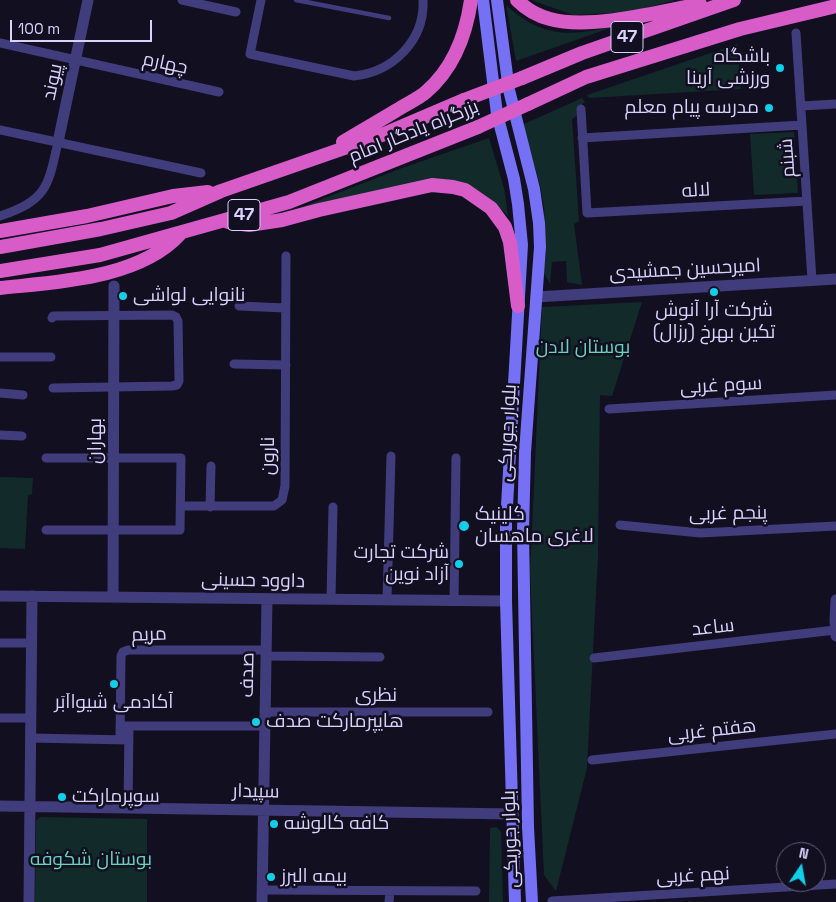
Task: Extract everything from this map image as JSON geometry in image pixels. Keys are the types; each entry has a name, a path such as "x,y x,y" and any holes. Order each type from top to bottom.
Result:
{"highway":[{"path":"320,156 426,92 443,75 462,42 471,0"},
{"path":"517,0 536,14 551,20 571,22 616,20 721,0"},
{"name":"بزرگراه یادگار امام","path":"0,247 101,229 171,213 221,191 382,135 582,53 734,0"},
{"name":"بزرگراه یادگار امام","path":"0,271 100,255 290,202 478,127 595,74 740,29 836,6"},
{"path":"223,221 249,225 282,220 432,185 465,190 491,208 505,227 510,242 518,306"},
{"path":"0,231 87,216 173,196 221,191"},
{"path":"0,288 72,279 111,271 149,258 171,244 181,233"}],"main road":[{"name":"بلوار جوریکی","path":"483,0 497,114 514,179 522,245 506,524 506,601 515,902"},
{"name":"بلوار جوریکی","path":"497,0 509,90 518,131 529,166 539,223 540,247 525,452 523,531 528,828 532,902"},
{"path":"506,524 523,531"}],"street":[{"name":"پیوند","path":"58,142 88,0"},
{"path":"182,0 236,12"},
{"path":"261,0 250,54 354,76 367,75 382,69 395,61 406,49 419,26 424,10 423,0"},
{"name":"شبنم","path":"796,34 812,280"},
{"name":"چهارم","path":"0,43 219,92"},
{"path":"801,106 836,104"},
{"path":"581,108 582,138 802,125"},
{"path":"0,130 201,173"},
{"name":"لاله","path":"582,138 587,213 807,201"},
{"path":"0,216 35,200 50,180 58,142"},
{"name":"نارون","path":"181,506 274,506 282,500 284,486 286,365 286,256"},
{"name":"امیرحسین جمشیدی","path":"536,297 836,279"},
{"name":"بهاران","path":"113,597 114,286"},
{"path":"239,306 286,308"},
{"path":"52,318 54,316 114,317 172,315 178,321 179,372 177,385 172,386 53,388"},
{"path":"0,357 51,357"},
{"path":"234,364 286,365"},
{"path":"0,393 23,395"},
{"name":"سوم غربی","path":"608,409 836,395"},
{"path":"0,435 22,436"},
{"path":"387,600 391,456"},
{"path":"46,458 181,458 180,530 46,530"},
{"path":"454,601 456,458"},
{"path":"210,507 211,466"},
{"path":"331,599 333,507"},
{"name":"پنجم غربی","path":"620,525 700,534 836,526"},
{"name":"داوود حسینی","path":"0,596 506,601"},
{"path":"29,902 32,596"},
{"name":"صدف","path":"262,902 266,598"},
{"path":"836,600 836,636"},
{"name":"ساعد","path":"594,658 835,630"},
{"path":"0,643 32,643"},
{"name":"مریم","path":"125,726 120,656 123,652 128,650 266,653"},
{"path":"266,653 380,656"},
{"name":"نظری","path":"265,712 488,712"},
{"path":"0,718 31,718"},
{"path":"128,808 124,740 125,726 264,726"},
{"name":"هفتم غربی","path":"592,760 836,734"},
{"path":"31,738 124,740"},
{"name":"سپیدار","path":"0,806 512,814"},
{"name":"نهم غربی","path":"552,901 836,884"},
{"path":"262,890 476,891"},
{"path":"389,902 390,890"}],"lane":[{"path":"296,0 389,18"}],"green space":[{"path":"531,0 675,0 630,12 573,15"},
{"path":"506,5 533,24 558,32 585,32 616,26 516,61"},
{"path":"737,44 741,89 589,98 587,95"},
{"path":"582,98 585,102 578,108 578,115 572,119 579,221 574,224 582,285 567,282 566,261 552,262 550,284 544,273 546,255 544,207 540,185 522,125"},
{"path":"794,132 798,193 754,195 750,134"},
{"path":"489,138 504,188 508,216 490,199 467,187 284,214 402,168"},
{"name":"بوستان لادن","path":"642,302 612,396 600,395 598,555 587,768 556,891 544,875 530,573 542,307"},
{"path":"0,477 33,478 32,494 28,495 25,549 0,548"},
{"name":"بوستان شکوفه","path":"40,817 147,819 147,902 35,902 36,821"},
{"path":"497,827 501,832 503,902 489,902 490,828"}],"place":[{"name":"باشگاه ورزشی آرینا","path":"780,68"},
{"name":"مدرسه پیام معلم","path":"769,108"},
{"name":"شرکت آرا آنوش تکین بهرخ (رزال)","path":"714,292"},
{"name":"نانوایی لواشی","path":"123,296"},
{"name":"کلینیک لاغری ماهسان","path":"464,526"},
{"name":"شرکت تجارت آزاد نوین","path":"459,564"},
{"name":"آکادمی شیوااَبَر","path":"114,684"},
{"name":"هایپرمارکت صدف","path":"256,722"},
{"name":"سوپرمارکت","path":"62,797"},
{"name":"کافه کالوشه","path":"274,824"},
{"name":"بیمه البرز","path":"271,877"}]}
